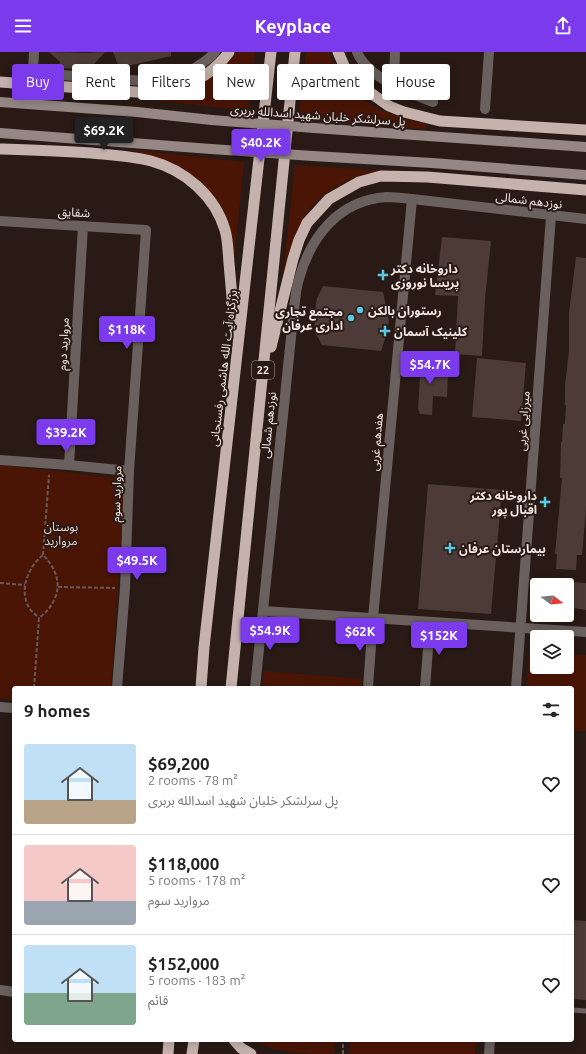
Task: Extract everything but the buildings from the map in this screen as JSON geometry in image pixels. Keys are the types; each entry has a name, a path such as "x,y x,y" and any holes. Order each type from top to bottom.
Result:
{"highway":[{"path":"0,82 149,92 170,90 192,82 209,73 223,61 230,52"},
{"name":"بزرگراه آیت الله هاشمی رفسنجانی","path":"201,686 204,647 271,52"},
{"name":"22","path":"231,686 295,52"},
{"path":"338,52 346,70 354,82 389,106 404,112 440,121 586,130"},
{"path":"0,149 76,152 126,156 165,166 179,172 193,183 207,196 218,212 226,231 237,357"},
{"path":"262,387 298,240 307,223 318,210 329,199 344,189 360,182 381,176 435,178 586,190"},
{"path":"168,1054 169,1042"},
{"path":"192,1054 194,1042"},
{"path":"236,1042 241,1048 251,1054"}],"main road":[{"name":"پل سرلشکر خلبان شهید اسدالله بربری","path":"0,102 137,112 212,120 314,128 586,147"},
{"path":"0,133 313,156 432,163 586,176"}],"street":[{"path":"34,52 33,73 159,82 175,78 211,57 215,52"},
{"path":"358,52 360,58 372,72 382,77"},
{"path":"395,64 396,52"},
{"path":"485,109 489,52"},
{"path":"428,100 433,102"},
{"name":"نوزدهم شمالی","path":"255,686 298,280 306,258 316,238 334,218 348,208 363,202 387,197 586,219"},
{"name":"هفدهم غربی","path":"368,686 373,618 412,199"},
{"name":"میرزایی غربی","path":"516,686 551,216"},
{"name":"شقایق","path":"0,221 146,230"},
{"name":"مروارید دوم","path":"69,465 83,226"},
{"name":"مروارید سوم","path":"117,686 125,588 129,472 146,230"},
{"path":"0,460 69,465 129,472"},
{"path":"263,612 586,632"},
{"path":"425,686 430,622"},
{"path":"0,707 12,708"},
{"path":"0,990 12,992"},
{"path":"489,1054 490,1042"}],"lane":[{"path":"574,1010 586,1011"}],"path":[{"path":"39,618 30,610 25,599 25,585 32,566 43,555 49,464"},
{"path":"34,686 39,618 48,611 55,600 58,587 56,575 51,563 43,555"},
{"path":"0,583 25,585"},
{"path":"58,587 125,588"},
{"path":"343,1042 343,1054"}],"green space":[{"path":"236,52 255,52 254,64 225,64"},
{"path":"306,52 329,52 334,64 305,64"},
{"path":"213,71 213,100 250,100 249,111 153,100 205,100 205,75"},
{"path":"300,100 363,100 380,110 426,124 427,129 298,119"},
{"path":"124,149 244,162 232,281 225,217 159,158"},
{"path":"295,165 383,171 364,174 346,181 315,203 305,216 297,233 282,286"},
{"name":"بوستان مروارید","path":"0,465 125,479 111,686 12,686 12,700 0,699"},
{"path":"529,651 530,674 574,674 574,654 586,655 586,731 574,731 574,686 526,686"},
{"path":"264,671 362,679 362,686 262,686"},
{"path":"259,1042 335,1042 334,1054 283,1051"},
{"path":"350,1042 476,1042 475,1054 349,1054"}],"place":[{"name":"داروخانه دکتر پریسا نوروزی","path":"383,275"},
{"name":"رستوران بالکن","path":"360,310"},
{"name":"مجتمع تجاری اداری عرفان","path":"351,318"},
{"name":"کلینیک آسمان","path":"385,331"},
{"name":"داروخانه دکتر اقبال پور","path":"545,502"},
{"name":"بیمارستان عرفان","path":"450,548"}]}
